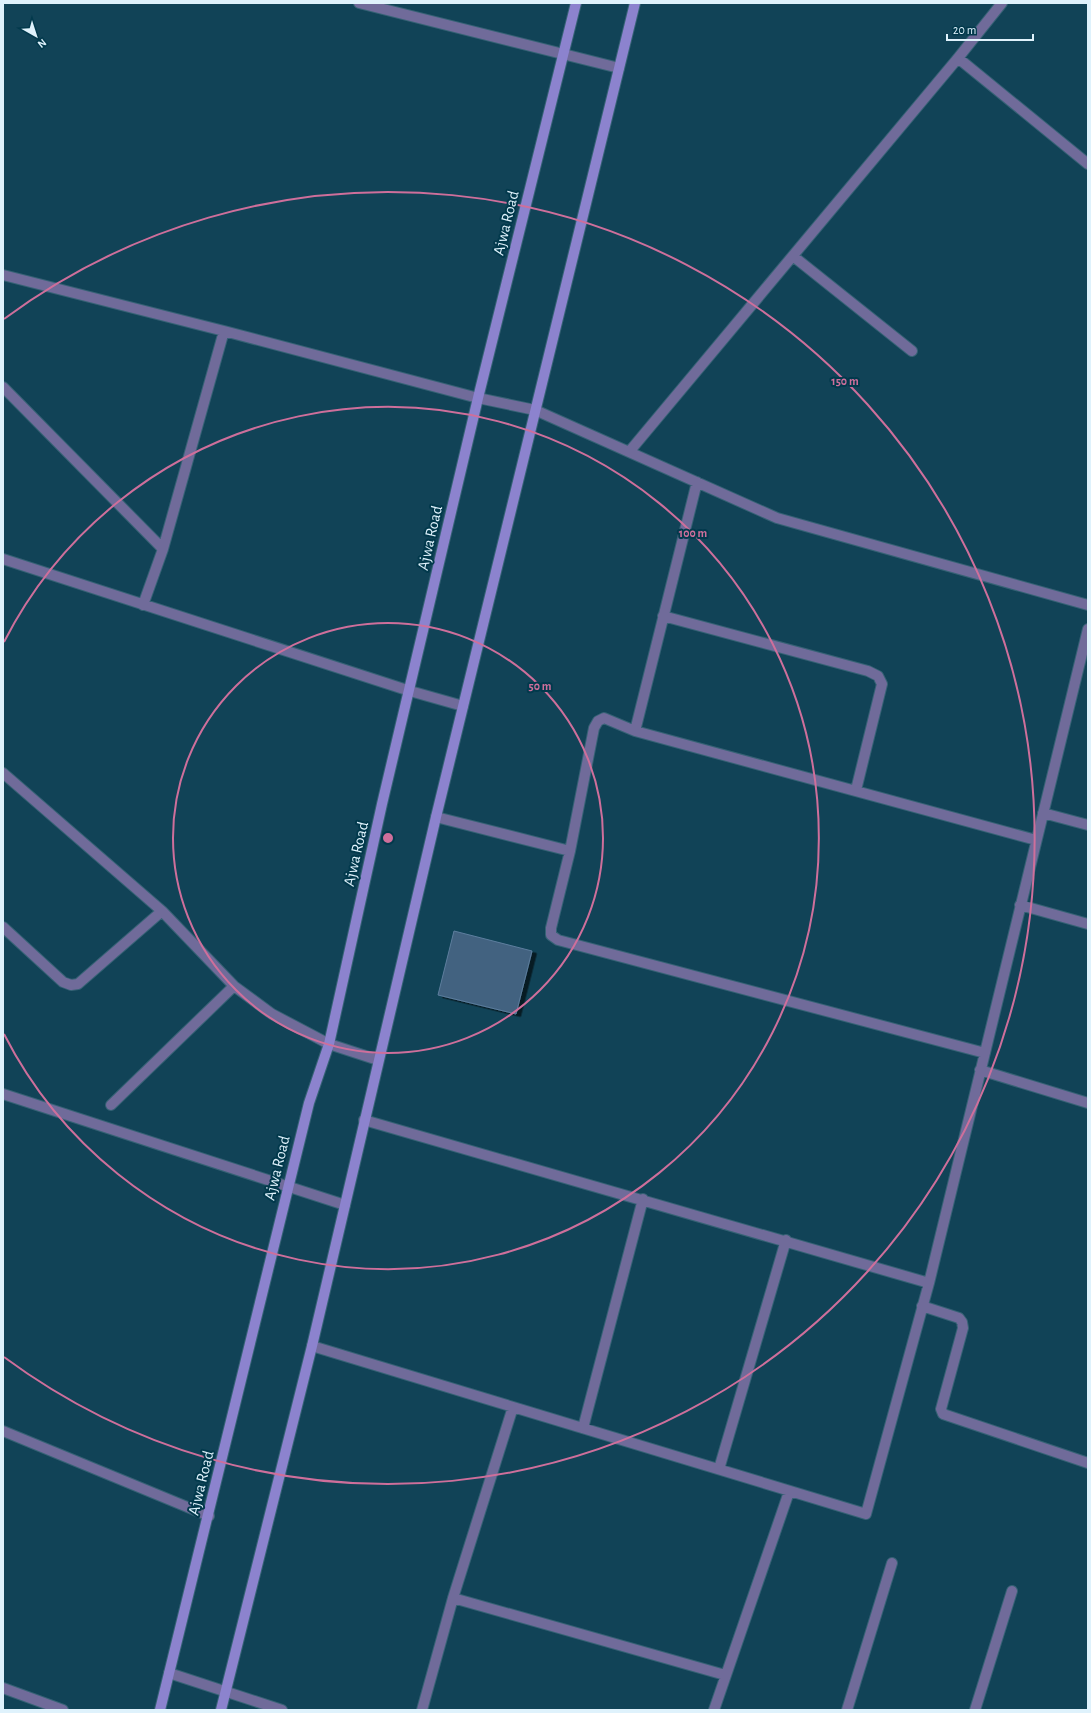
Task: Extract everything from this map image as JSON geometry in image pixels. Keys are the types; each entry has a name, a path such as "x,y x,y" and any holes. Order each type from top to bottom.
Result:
{"main road":[{"name":"Ajwa Road","path":"160,1710 309,1103 329,1044 382,804 410,691 478,398 576,3"},
{"path":"221,1710 312,1346 436,817 635,3"}],"street":[{"path":"359,3 619,68"},
{"path":"629,452 958,58 1002,3"},
{"path":"958,58 1088,164"},
{"path":"793,256 912,351"},
{"path":"3,275 478,398 535,410 777,518 1088,605"},
{"path":"143,604 163,549 224,331"},
{"path":"3,387 163,549"},
{"path":"635,731 697,482"},
{"path":"3,559 410,691 463,706"},
{"path":"663,616 868,671 878,676 882,684 856,790"},
{"path":"312,1346 719,1469 789,1492 866,1514 929,1283 1088,629"},
{"path":"984,1053 558,940 551,935 551,928 570,851 594,728 598,721 604,718 635,731 1036,840"},
{"path":"3,773 162,911 234,986 272,1014 329,1044 378,1060"},
{"path":"1043,813 1088,825"},
{"path":"436,817 570,851"},
{"path":"1020,905 1088,924"},
{"path":"3,927 63,982 71,985 78,984 162,911"},
{"path":"111,1105 234,986"},
{"path":"980,1070 1088,1103"},
{"path":"3,1094 288,1188 345,1205"},
{"path":"364,1120 786,1240 929,1283"},
{"path":"583,1428 643,1199"},
{"path":"719,1469 786,1240"},
{"path":"922,1306 958,1318 962,1322 963,1328 941,1409 943,1414 1088,1463"},
{"path":"422,1710 453,1598 513,1407"},
{"path":"3,1431 208,1516"},
{"path":"714,1710 789,1492"},
{"path":"847,1710 892,1563"},
{"path":"976,1710 1012,1591"},
{"path":"453,1598 725,1675"},
{"path":"169,1672 282,1710"},
{"path":"3,1688 63,1710"}],"building":[{"path":"454,931 532,951 516,1014 438,995"}]}
